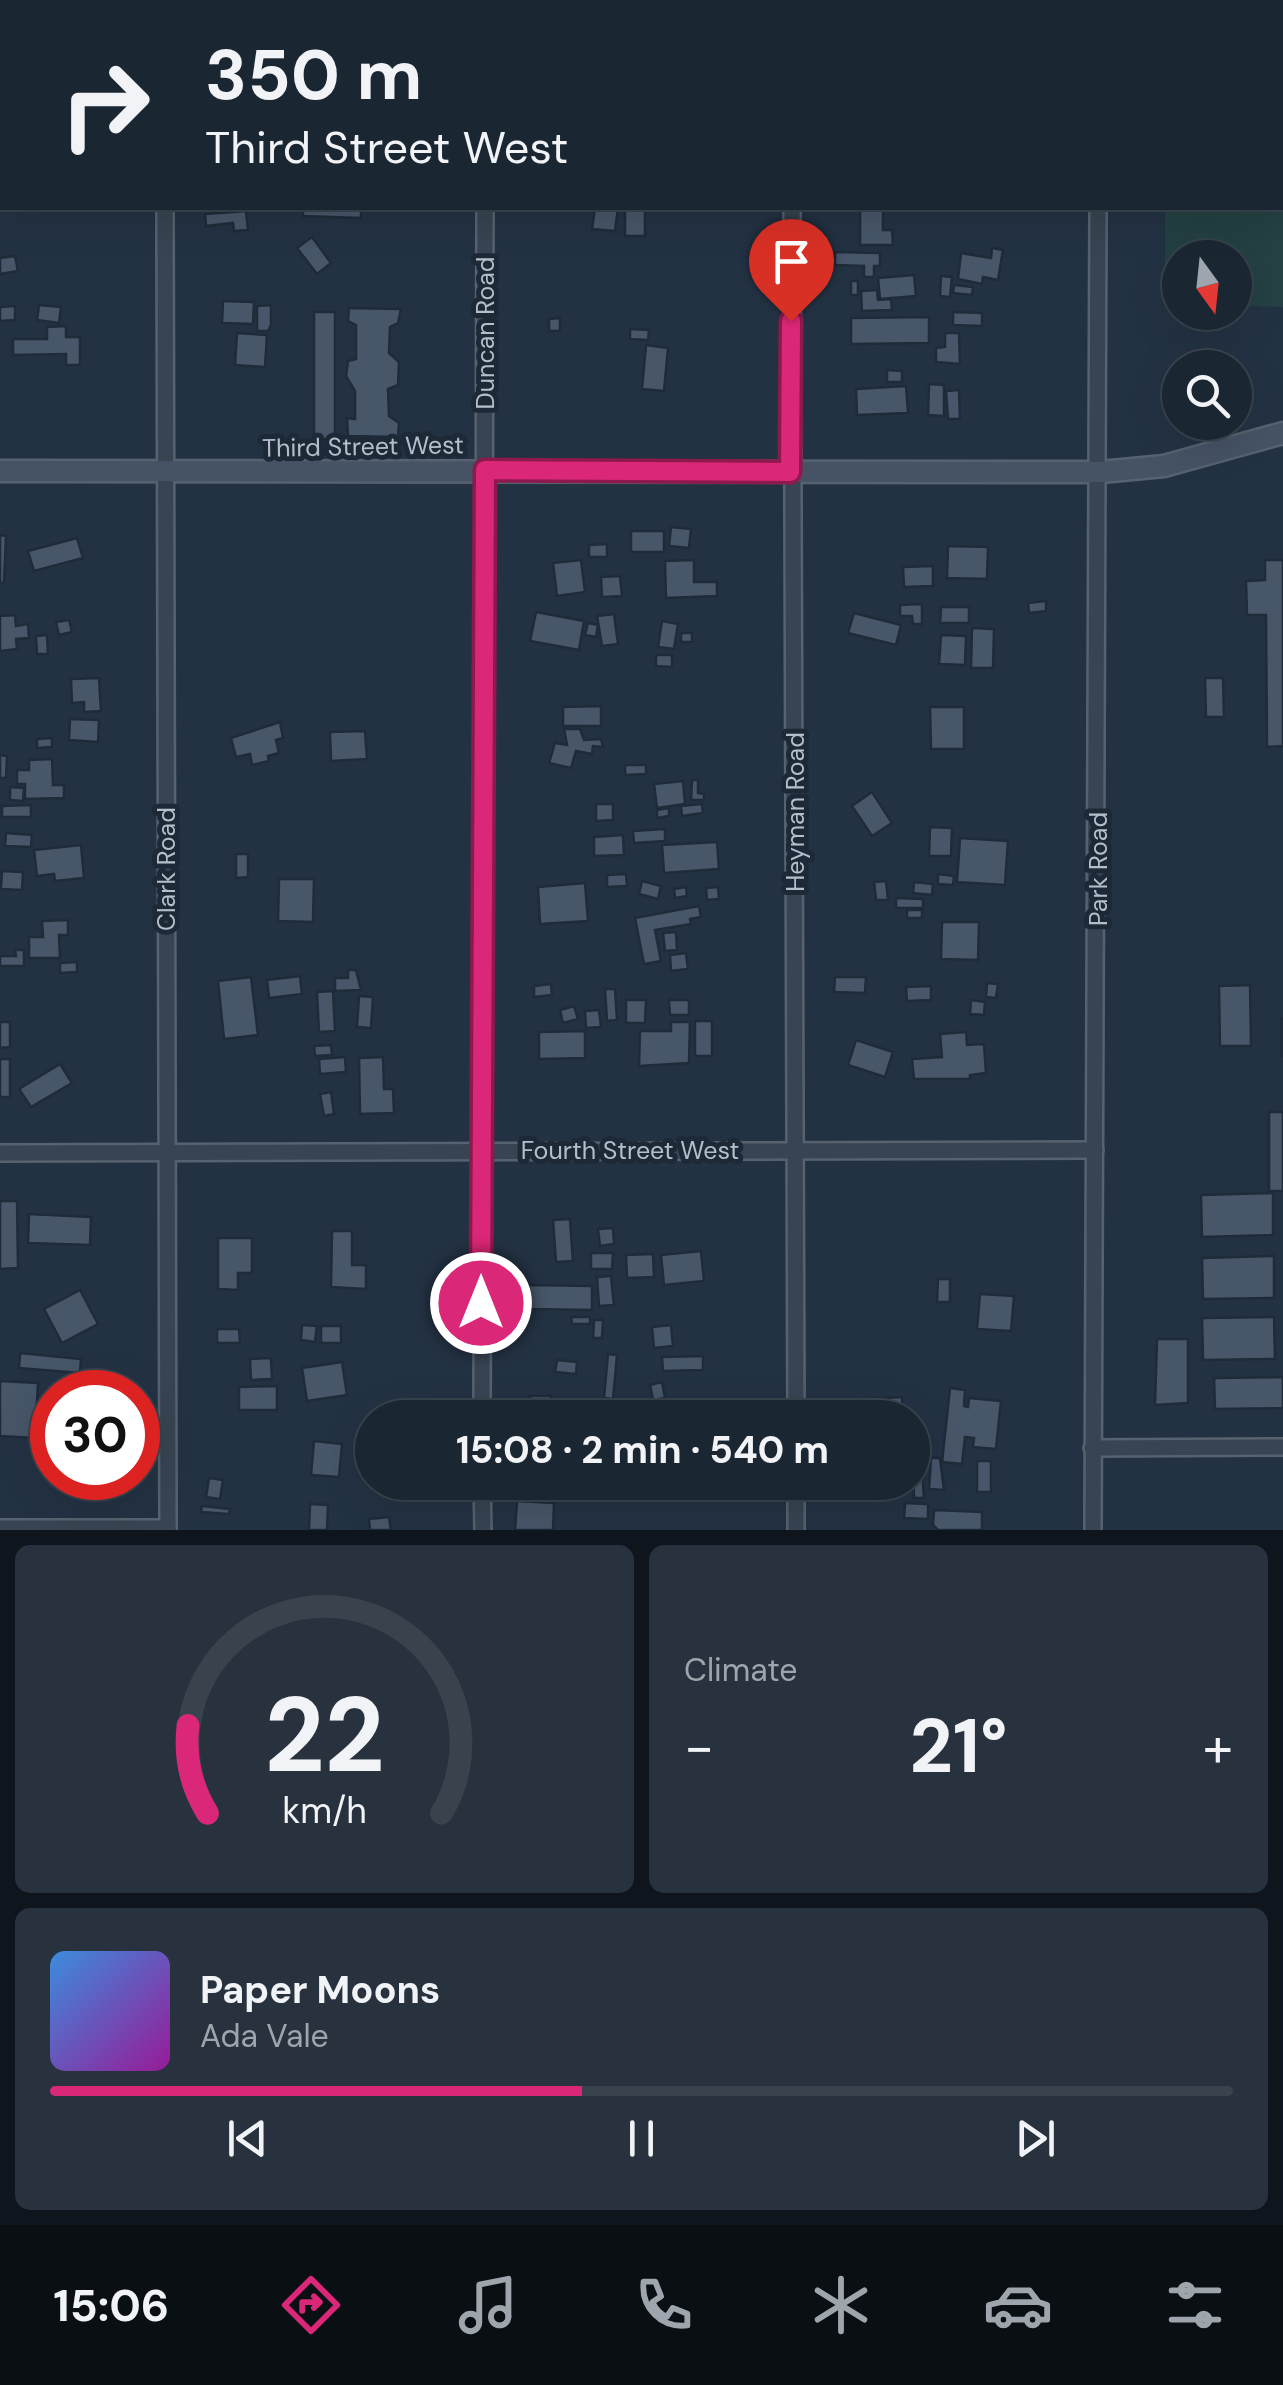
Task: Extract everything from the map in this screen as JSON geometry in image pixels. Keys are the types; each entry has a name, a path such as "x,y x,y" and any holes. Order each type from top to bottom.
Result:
{"main road":[{"name":"Third Street West","path":"0,472 1100,472 1164,466 1283,433"}],"street":[{"name":"Clark Road","path":"165,210 168,1529"},
{"name":"Duncan Road","path":"482,1400 485,210"},
{"name":"Heyman Road","path":"792,210 796,1400"},
{"name":"Park Road","path":"1094,1530 1098,210"},
{"name":"Fourth Street West","path":"0,1153 1095,1150"},
{"path":"1092,1448 1283,1446"},
{"path":"482,1500 483,1530"},
{"path":"796,1500 796,1530"},
{"path":"0,1528 168,1529"}],"green space":[{"path":"1165,210 1283,210 1283,307 1252,306 1252,240 1165,240"}],"building":[{"path":"303,210 361,210 361,218 303,216"},
{"path":"595,210 618,210 615,231 592,229"},
{"path":"625,210 645,210 645,236 625,236"},
{"path":"860,210 883,210 883,230 892,230 893,245 860,245"},
{"path":"246,211 248,230 234,231 233,223 206,226 205,214"},
{"path":"312,237 331,263 317,274 297,248"},
{"path":"992,248 1003,250 998,280 983,277 982,284 958,279 961,253 991,258"},
{"path":"835,252 880,253 880,266 874,266 874,277 864,277 864,266 835,265"},
{"path":"15,256 18,271 0,274 0,258"},
{"path":"914,275 916,296 880,299 878,278"},
{"path":"941,276 952,277 950,297 940,296"},
{"path":"851,281 858,281 858,295 851,295"},
{"path":"954,285 973,287 972,295 953,293"},
{"path":"877,290 878,300 891,299 892,310 862,311 861,291"},
{"path":"223,301 254,302 253,324 222,323"},
{"path":"39,305 61,307 59,323 37,320"},
{"path":"271,305 268,331 257,331 257,306"},
{"path":"15,306 15,320 0,321 0,307"},
{"path":"349,308 401,309 398,323 390,327 389,353 399,362 398,385 388,389 389,416 399,423 398,437 348,436 347,418 355,419 355,391 346,376 348,361 356,359 356,325 348,321"},
{"path":"314,312 335,312 335,439 314,439"},
{"path":"953,312 982,313 982,326 953,325"},
{"path":"929,317 929,343 851,344 851,318"},
{"path":"560,318 560,331 549,331 549,319"},
{"path":"66,326 66,337 80,337 80,365 66,365 66,354 13,355 13,339 47,339 47,327"},
{"path":"630,329 649,330 648,340 630,339"},
{"path":"237,333 267,335 265,367 235,365"},
{"path":"945,333 959,333 960,364 936,362 936,348 945,347"},
{"path":"646,345 668,348 664,391 642,389"},
{"path":"887,370 902,371 902,382 887,382"},
{"path":"929,384 944,385 944,416 928,415"},
{"path":"906,386 908,413 857,415 856,389"},
{"path":"959,390 960,419 948,419 946,391"},
{"path":"671,527 691,529 689,548 669,546"},
{"path":"631,531 664,531 664,552 631,552"},
{"path":"0,535 6,536 4,583 0,583"},
{"path":"77,538 83,558 34,571 28,551"},
{"path":"607,544 607,557 589,557 589,545"},
{"path":"948,546 988,547 987,579 947,578"},
{"path":"581,560 585,592 557,596 553,563"},
{"path":"694,560 694,582 717,582 717,596 666,598 665,561"},
{"path":"1265,560 1283,560 1283,746 1267,747 1266,615 1247,615 1246,581 1265,580"},
{"path":"933,566 933,586 904,587 903,567"},
{"path":"620,576 622,596 602,597 601,577"},
{"path":"1046,601 1046,611 1029,613 1028,603"},
{"path":"922,604 922,624 913,624 912,616 900,616 900,605"},
{"path":"941,607 969,607 969,623 940,623"},
{"path":"536,612 584,621 579,650 530,641"},
{"path":"854,613 901,625 896,645 848,633"},
{"path":"614,614 618,644 602,646 597,616"},
{"path":"15,615 16,626 28,624 29,638 16,639 17,649 0,651 0,616"},
{"path":"69,620 72,632 59,635 56,622"},
{"path":"662,621 678,624 674,649 658,647"},
{"path":"588,623 598,625 596,637 585,635"},
{"path":"972,628 994,629 993,668 971,668"},
{"path":"681,633 692,633 692,642 681,642"},
{"path":"47,635 48,654 37,654 36,636"},
{"path":"941,635 966,636 965,665 939,664"},
{"path":"656,655 672,655 672,667 656,666"},
{"path":"99,678 101,711 84,712 84,702 72,703 71,679"},
{"path":"1205,678 1223,678 1224,717 1206,717"},
{"path":"601,706 601,726 563,726 563,707"},
{"path":"930,707 964,707 964,749 931,749"},
{"path":"70,719 99,720 98,742 69,740"},
{"path":"280,722 283,738 276,740 279,753 268,756 269,761 252,765 250,754 236,757 231,738"},
{"path":"564,729 580,729 584,740 601,739 603,747 593,746 592,754 576,751 571,768 549,763 555,743 567,745"},
{"path":"365,731 367,759 331,761 330,732"},
{"path":"52,738 52,747 37,748 37,739"},
{"path":"0,755 7,756 6,778 0,778"},
{"path":"52,759 53,785 64,785 64,798 25,799 25,784 17,784 17,770 29,770 29,760"},
{"path":"625,765 646,765 646,774 625,775"},
{"path":"692,780 698,780 698,793 704,794 704,800 691,800"},
{"path":"683,781 685,804 657,808 654,784"},
{"path":"10,787 24,788 23,801 10,800"},
{"path":"872,792 892,823 872,836 852,806"},
{"path":"596,804 613,804 613,820 596,821"},
{"path":"702,804 703,813 682,816 681,806"},
{"path":"31,805 31,817 2,817 2,806"},
{"path":"669,808 669,816 657,818 657,810"},
{"path":"930,827 952,828 951,856 929,856"},
{"path":"665,829 665,841 634,843 633,831"},
{"path":"6,833 32,835 31,847 5,846"},
{"path":"623,835 624,855 594,856 594,837"},
{"path":"960,838 1008,841 1005,885 957,882"},
{"path":"717,842 719,869 664,873 662,845"},
{"path":"81,845 84,878 55,881 54,874 37,876 34,850"},
{"path":"236,854 248,854 248,877 236,878"},
{"path":"2,871 23,872 22,890 1,889"},
{"path":"626,874 627,886 607,887 607,875"},
{"path":"938,874 954,876 953,885 938,884"},
{"path":"279,879 314,879 313,922 278,921"},
{"path":"642,881 661,886 658,899 639,894"},
{"path":"886,881 888,900 876,900 874,882"},
{"path":"914,882 933,884 932,895 913,893"},
{"path":"585,883 588,921 540,924 538,887"},
{"path":"686,887 687,896 675,898 674,889"},
{"path":"718,887 719,899 707,900 706,888"},
{"path":"896,898 923,899 923,908 896,908"},
{"path":"699,906 701,917 690,919 691,924 655,930 661,961 644,964 635,918"},
{"path":"907,910 922,910 922,918 907,918"},
{"path":"68,920 68,935 59,935 60,958 29,958 29,937 43,937 42,921"},
{"path":"942,922 979,922 978,960 941,959"},
{"path":"676,932 677,950 665,951 663,933"},
{"path":"15,950 24,950 24,966 0,966 0,956 16,956"},
{"path":"686,953 688,969 671,971 670,955"},
{"path":"77,962 77,972 60,973 60,963"},
{"path":"348,970 356,970 361,990 335,991 335,978 348,978"},
{"path":"300,976 302,994 269,998 267,980"},
{"path":"251,977 258,1035 224,1039 218,981"},
{"path":"835,977 866,977 865,993 834,992"},
{"path":"987,983 998,984 996,998 986,997"},
{"path":"551,984 552,995 534,997 534,986"},
{"path":"1250,985 1251,1046 1220,1046 1219,986"},
{"path":"931,986 931,1000 907,1001 906,987"},
{"path":"605,989 615,989 617,1020 607,1021"},
{"path":"333,991 335,1031 319,1032 317,992"},
{"path":"359,996 373,997 371,1028 357,1027"},
{"path":"626,1000 646,1000 645,1023 626,1023"},
{"path":"669,1000 689,1000 689,1015 670,1015"},
{"path":"971,1000 985,1002 984,1015 970,1014"},
{"path":"574,1006 578,1019 563,1023 560,1010"},
{"path":"599,1010 601,1027 586,1028 585,1011"},
{"path":"1283,1018 1283,1056 1281,1056"},
{"path":"695,1021 712,1021 712,1056 695,1056"},
{"path":"0,1022 10,1022 10,1047 0,1048"},
{"path":"671,1022 690,1022 689,1063 639,1066 640,1031 671,1031"},
{"path":"585,1031 585,1058 539,1059 539,1032"},
{"path":"966,1032 967,1045 984,1044 986,1073 970,1075 970,1079 914,1079 912,1059 942,1057 940,1034"},
{"path":"856,1040 893,1052 885,1077 848,1065"},
{"path":"331,1045 332,1055 315,1056 314,1046"},
{"path":"345,1057 346,1072 320,1074 319,1059"},
{"path":"383,1057 384,1089 393,1089 394,1113 360,1114 359,1058"},
{"path":"0,1059 10,1059 10,1097 0,1097"},
{"path":"60,1064 72,1083 31,1107 19,1089"},
{"path":"331,1092 334,1114 324,1116 320,1094"},
{"path":"1269,1112 1283,1112 1283,1191 1269,1191"},
{"path":"1273,1193 1273,1235 1202,1237 1201,1195"},
{"path":"0,1201 17,1201 18,1268 0,1269"},
{"path":"29,1214 91,1217 90,1245 28,1243"},
{"path":"570,1219 573,1261 556,1262 553,1220"},
{"path":"613,1228 614,1244 600,1246 598,1229"},
{"path":"332,1231 352,1231 352,1265 366,1265 366,1289 331,1287"},
{"path":"218,1238 252,1238 252,1273 238,1273 238,1290 218,1289"},
{"path":"701,1251 704,1281 664,1285 661,1255"},
{"path":"591,1253 613,1253 612,1269 591,1269"},
{"path":"653,1254 654,1277 627,1278 626,1255"},
{"path":"1274,1256 1274,1298 1203,1299 1202,1258"},
{"path":"611,1276 614,1305 599,1306 597,1277"},
{"path":"938,1279 950,1279 950,1302 937,1302"},
{"path":"529,1285 592,1286 592,1310 528,1309"},
{"path":"80,1290 98,1324 62,1343 44,1309"},
{"path":"980,1294 1014,1296 1011,1331 977,1329"},
{"path":"571,1317 590,1317 590,1324 572,1324"},
{"path":"1274,1317 1275,1359 1203,1360 1202,1318"},
{"path":"594,1320 603,1320 602,1338 593,1338"},
{"path":"302,1325 317,1326 315,1342 301,1340"},
{"path":"671,1325 673,1346 654,1348 652,1327"},
{"path":"321,1326 341,1326 341,1343 321,1343"},
{"path":"217,1329 239,1329 240,1343 217,1343"},
{"path":"1157,1339 1188,1339 1188,1403 1155,1405"},
{"path":"20,1353 81,1359 80,1370 19,1368"},
{"path":"608,1354 617,1355 613,1399 604,1398"},
{"path":"703,1356 703,1370 663,1371 662,1357"},
{"path":"271,1358 272,1379 251,1380 250,1359"},
{"path":"557,1360 577,1362 576,1374 555,1372"},
{"path":"342,1362 347,1395 307,1401 302,1368"},
{"path":"1283,1377 1283,1408 1215,1409 1214,1378"},
{"path":"0,1381 30,1383 30,1438 0,1436"},
{"path":"662,1382 665,1398 653,1400 650,1385"},
{"path":"277,1386 277,1410 239,1410 239,1387"},
{"path":"950,1388 965,1390 964,1406 968,1407 969,1398 1001,1401 996,1449 973,1447 974,1438 965,1437 962,1464 942,1462"},
{"path":"530,1396 551,1396 551,1400 530,1400"},
{"path":"902,1397 902,1400 869,1400"},
{"path":"314,1441 342,1444 339,1477 311,1475"},
{"path":"931,1458 940,1458 944,1490 930,1489"},
{"path":"977,1461 991,1461 991,1492 977,1492"},
{"path":"209,1478 223,1480 220,1499 206,1497"},
{"path":"517,1501 554,1503 553,1530 515,1530"},
{"path":"905,1503 928,1504 928,1519 904,1518"},
{"path":"310,1504 328,1505 327,1530 309,1530"},
{"path":"202,1506 230,1509 229,1514 201,1512"},
{"path":"934,1510 982,1512 982,1530 938,1530 933,1525"},
{"path":"389,1517 391,1530 370,1530 369,1519"}],"route":[{"path":"481,1303 485,470 790,472 791,321"}]}
